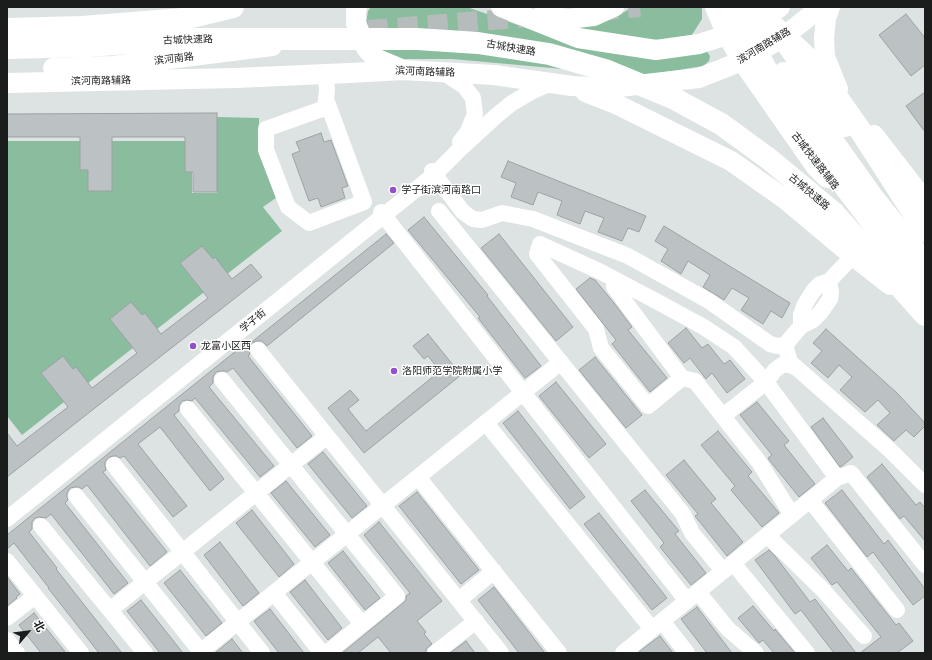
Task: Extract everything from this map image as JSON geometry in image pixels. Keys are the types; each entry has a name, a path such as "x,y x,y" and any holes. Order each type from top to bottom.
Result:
{"highway":[{"name":"古城快速路","path":"7,29 82,27 183,19 233,7"},
{"path":"733,7 774,85 828,162 925,292"},
{"path":"763,8 767,20 813,63 858,127 925,230"},
{"path":"763,8 760,30 783,70 871,194 925,263"},
{"name":"古城快速路","path":"7,48 88,46 179,39 417,39 478,43 549,54 605,70 673,98 721,124 769,159 834,213 925,314"}],"main road":[{"path":"357,7 356,23 366,48 375,58 403,70"},
{"path":"506,9 568,19 594,16 614,7"},
{"name":"古城快速路辅路","path":"715,7 742,61 816,166 841,195 925,309"},
{"name":"滨河南路辅路","path":"7,83 235,78 403,70 494,75 572,86 610,88 698,78 742,61 782,38 821,7"},
{"path":"830,7 826,18 824,38 825,57 837,89 925,201"},
{"path":"506,9 578,38 656,50 699,44 728,35 763,8 805,72 925,230"},
{"name":"滨河南路","path":"7,70 113,66 267,47 338,33"},
{"path":"572,86 618,105 731,161 785,199 925,314"}],"street":[{"path":"443,72 464,86 473,98 475,114 468,133 458,148"},
{"path":"326,74 327,90 326,99 325,108 266,129 266,150 288,207 310,223 364,202 326,99"},
{"path":"458,148 512,103 531,92 552,83"},
{"name":"学子街","path":"7,514 433,173 458,148"},
{"path":"433,173 463,212 473,220 482,220 502,213 533,219 628,256 709,301 777,344 795,367 891,451 925,484"},
{"path":"439,211 683,514 692,533 728,567 807,653"},
{"path":"383,213 523,392 692,596 756,653"},
{"name":"学子街","path":"7,519 383,213"},
{"path":"682,378 648,406 601,348 596,330 537,254 540,244 601,272 702,326 734,347 770,376 837,478"},
{"path":"770,376 777,344 801,326 813,320 820,313 830,299 829,281 853,256"},
{"path":"614,287 682,378 695,381 759,462 792,515"},
{"path":"258,350 502,653"},
{"path":"76,496 200,653 560,362"},
{"path":"723,416 782,365 786,364 795,367"},
{"path":"222,380 397,596 327,653"},
{"path":"188,409 362,624"},
{"path":"486,422 657,625 687,653"},
{"path":"110,610 327,436"},
{"path":"114,465 262,653"},
{"path":"627,652 692,596 837,478 851,473 925,565"},
{"path":"418,477 559,653"},
{"path":"810,500 898,610"},
{"path":"41,526 145,653"},
{"path":"768,535 823,590 864,636"},
{"path":"7,561 81,653"},
{"path":"459,600 494,571"},
{"path":"274,593 322,653"},
{"path":"7,618 35,596"},
{"path":"435,653 476,621"},
{"path":"7,640 17,653"}],"green space":[{"path":"371,7 467,7 538,32 706,50 710,56 709,61 703,66 641,76 452,59 402,59 379,52 366,24 368,11"},
{"path":"633,7 702,7 702,19 690,38 665,41 641,40 560,25 614,18"},
{"path":"217,117 259,118 259,152 276,198 263,207 282,231 22,435 7,416 7,141 185,141 185,172 192,172 192,193 217,193"}],"building":[{"path":"906,14 925,38 925,65 911,76 879,35"},
{"path":"925,92 925,132 906,106"},
{"path":"217,113 217,192 193,192 193,172 185,172 185,137 112,137 112,191 88,191 88,170 80,170 80,137 7,137 7,114"},
{"path":"321,133 324,142 331,140 348,186 342,188 345,198 321,207 318,198 309,201 292,154 300,151 296,142"},
{"path":"508,161 646,216 639,232 628,228 622,241 598,232 604,218 585,211 580,224 557,215 562,201 538,192 533,205 511,197 516,183 501,177"},
{"path":"424,217 488,295 487,296 541,366 525,378 478,318 480,317 408,230"},
{"path":"664,226 790,303 782,318 771,311 763,324 741,310 749,298 732,288 724,300 703,287 710,275 688,261 681,274 661,261 668,249 655,241"},
{"path":"386,234 394,243 267,346 262,341 257,341 252,343 249,347 250,354 248,356 312,436 297,448 233,368 227,372 216,372 213,377 213,383 209,387 274,466 260,477 195,398 192,401 182,401 179,406 179,411 174,415 224,479 210,491 160,427 138,444 187,506 173,517 124,456 120,458 113,456 108,458 105,462 106,470 103,472 167,552 150,566 87,485 82,489 79,487 70,488 67,493 68,500 65,503 128,583 114,594 51,514 46,518 35,518 32,522 32,529 29,532 122,653 99,653 14,543 7,549 7,535 247,342 248,345"},
{"path":"499,234 573,327 556,341 481,248"},
{"path":"202,246 213,259 215,257 232,279 251,264 262,277 7,477 7,433 17,446 68,407 41,373 63,356 73,369 76,367 92,388 137,353 110,319 131,302 142,315 145,313 161,334 208,298 180,263"},
{"path":"590,278 595,280 614,303 632,327 628,330 667,378 650,392 612,344 616,340 576,289"},
{"path":"686,328 702,348 708,344 724,364 730,360 745,379 727,393 712,373 706,379 690,358 684,363 668,343"},
{"path":"826,329 897,393 925,423 925,426 914,437 906,430 894,441 877,425 890,413 878,400 865,412 840,390 852,377 839,365 828,378 811,363 822,351 813,343"},
{"path":"428,334 461,375 364,453 328,408 350,390 359,400 348,409 366,431 440,371 428,356 424,359 413,346"},
{"path":"595,357 642,415 626,428 579,370"},
{"path":"556,382 606,444 589,458 539,396"},
{"path":"757,402 789,441 784,445 815,484 799,497 768,458 772,455 740,415"},
{"path":"518,411 585,497 570,509 503,423"},
{"path":"823,418 853,457 840,467 811,427"},
{"path":"718,431 752,472 748,476 779,513 762,527 731,490 735,486 701,445"},
{"path":"323,452 367,506 352,518 308,464"},
{"path":"684,460 716,499 711,503 743,542 727,556 695,516 698,514 666,475"},
{"path":"882,464 916,505 920,502 925,508 925,541 904,516 900,519 867,477"},
{"path":"286,481 330,535 315,547 271,493"},
{"path":"645,490 679,531 675,534 706,573 691,585 660,547 664,543 631,501"},
{"path":"842,490 884,544 888,540 925,589 925,596 913,605 873,552 867,557 825,503"},
{"path":"417,492 479,570 461,584 399,506"},
{"path":"252,510 294,564 279,577 236,523"},
{"path":"599,513 667,598 652,610 584,524"},
{"path":"379,522 442,601 417,621 426,632 424,634 432,644 426,649 426,653 391,653 378,637 358,653 342,653 403,603 406,600 406,596 410,593 364,535"},
{"path":"220,542 259,593 243,606 204,555"},
{"path":"827,545 848,571 851,568 896,625 899,623 913,641 897,653 860,653 881,637 837,582 832,585 811,558"},
{"path":"769,550 810,602 815,599 856,653 834,653 801,610 795,614 755,560"},
{"path":"343,551 380,598 365,610 328,563"},
{"path":"180,570 222,623 206,636 164,583"},
{"path":"7,577 20,594 7,606"},
{"path":"305,580 342,628 328,640 290,592"},
{"path":"494,587 545,653 519,653 478,600"},
{"path":"141,600 183,653 160,653 127,611"},
{"path":"753,606 795,653 774,653 763,640 759,643 738,618"},
{"path":"697,607 732,653 707,653 681,619"},
{"path":"270,609 304,653 279,653 254,621"},
{"path":"34,613 66,653 41,653 19,625"},
{"path":"660,636 673,653 638,653 645,647"},
{"path":"232,639 243,653 215,653"},
{"path":"466,641 475,653 450,653"}],"tunnel":[{"path":"598,11 640,7"},
{"path":"368,30 530,17"}],"place":[{"name":"学子街滨河南路口","path":"393,190"},
{"name":"龙富小区西","path":"193,346"},
{"name":"洛阳师范学院附属小学","path":"394,371"}]}
